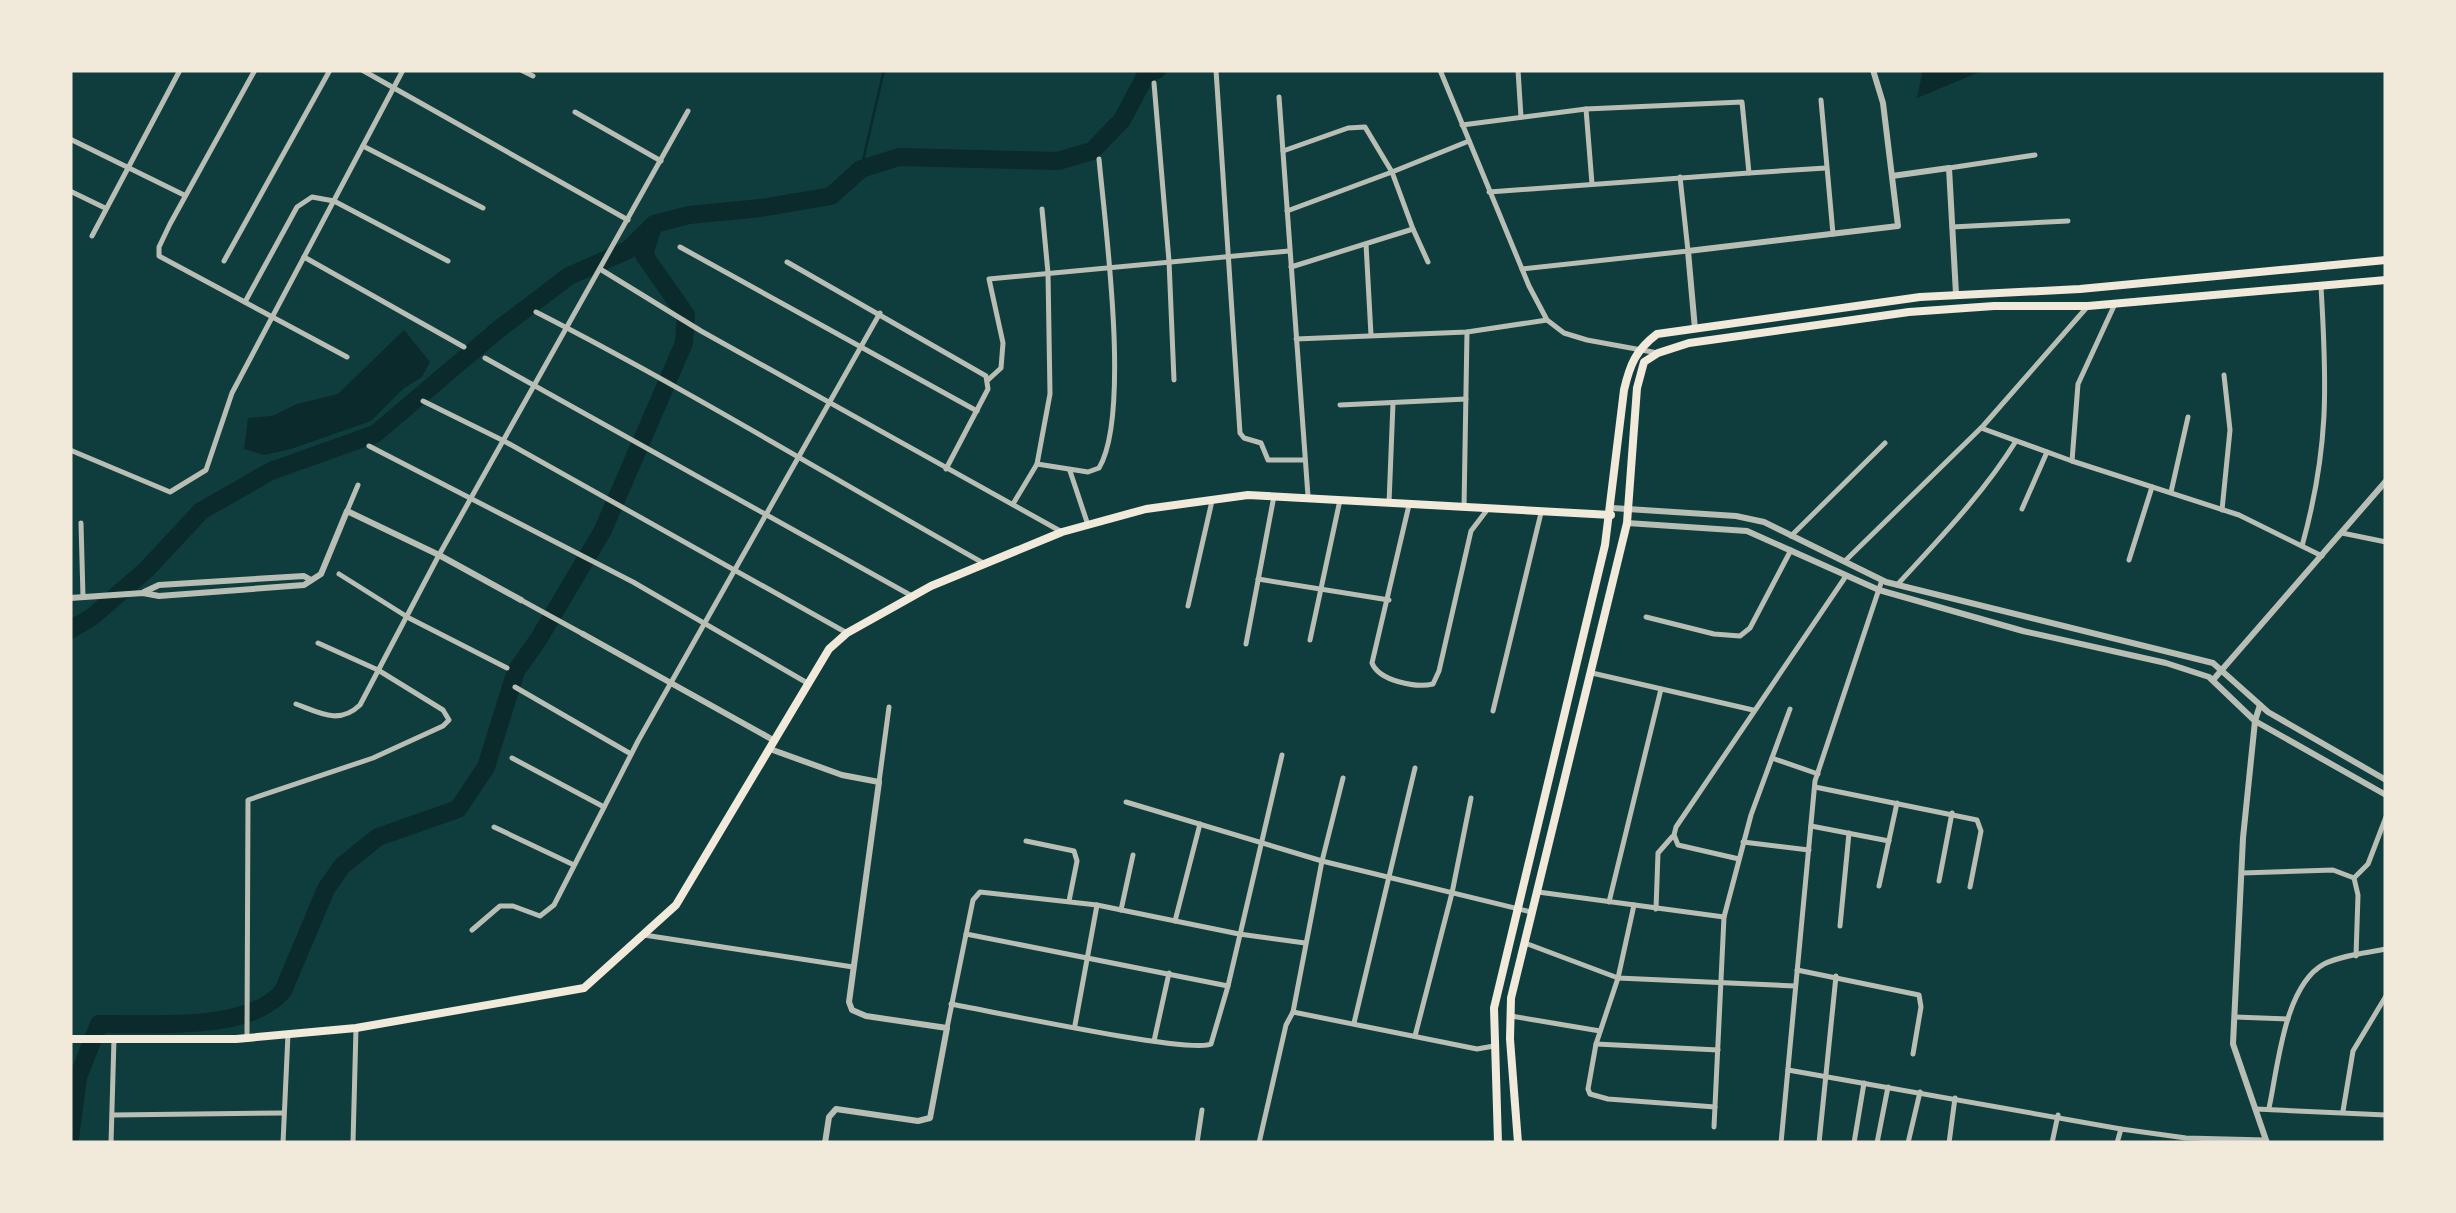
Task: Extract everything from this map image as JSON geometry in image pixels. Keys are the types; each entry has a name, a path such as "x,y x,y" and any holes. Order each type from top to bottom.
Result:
{"main road":[{"path":"1498,1143 1494,1008 1611,515 1624,390 1640,347 1657,334 1956,294 2080,289 2386,260"},
{"path":"1518,1143 1511,998 1627,523 1637,388 1644,362 1658,352 1689,342 1958,308 2088,306 2386,280"},
{"path":"70,1039 246,1038 356,1028 584,988 676,905 829,649 846,633 912,596 1062,532 1146,509 1213,498 1274,496 1611,515 1627,523"}],"street":[{"path":"92,236 180,70"},
{"path":"254,70 158,247 158,256 346,356"},
{"path":"224,261 330,70"},
{"path":"362,70 628,220"},
{"path":"70,450 170,492 199,476 211,459 226,406 404,70"},
{"path":"521,70 533,76"},
{"path":"1216,70 1240,433 1261,443 1268,460 1305,460"},
{"path":"1440,70 1522,269 1548,320 1564,332 1587,340 1658,352"},
{"path":"1518,70 1521,118"},
{"path":"1522,269 1898,226 1883,103 1872,70"},
{"path":"1154,83 1169,261 1174,380"},
{"path":"1280,97 1308,496"},
{"path":"1821,100 1833,234"},
{"path":"1462,126 1586,109 1742,102 1749,172"},
{"path":"1586,109 1592,184"},
{"path":"296,704 328,717 350,715 360,705 688,111"},
{"path":"575,112 661,160"},
{"path":"1283,151 1348,128 1365,127 1392,172 1428,262"},
{"path":"70,139 185,196"},
{"path":"1287,211 1468,141"},
{"path":"363,146 483,208"},
{"path":"1892,176 2035,155"},
{"path":"1038,464 1088,472 1102,464 1114,413 1109,267 1100,158"},
{"path":"1489,192 1827,168"},
{"path":"1949,168 1958,308"},
{"path":"1680,178 1694,329"},
{"path":"70,190 105,208"},
{"path":"245,302 301,202 319,197 334,201 448,261"},
{"path":"1012,504 1038,464 1048,410 1052,361 1042,208"},
{"path":"1952,227 2068,221"},
{"path":"1290,267 1413,229"},
{"path":"1366,244 1371,336"},
{"path":"680,248 977,411"},
{"path":"988,380 1001,368 1003,343 990,279 1289,251"},
{"path":"304,258 464,347"},
{"path":"787,262 978,370 988,380 988,390 946,470"},
{"path":"600,269 701,331 1062,532"},
{"path":"2302,546 2317,490 2326,422 2321,284"},
{"path":"2072,462 2078,384 2116,303"},
{"path":"1843,563 1980,428 2088,306"},
{"path":"536,312 678,386 796,458 986,564"},
{"path":"472,930 500,906 544,915 554,905 670,683 880,313"},
{"path":"1296,340 1467,332 1548,320"},
{"path":"1464,508 1467,332"},
{"path":"484,358 912,596"},
{"path":"2222,510 2230,430 2224,375"},
{"path":"1340,405 1466,399"},
{"path":"423,401 504,442 846,633"},
{"path":"1388,503 1393,402"},
{"path":"2170,493 2188,417"},
{"path":"1980,428 2222,510 2322,556"},
{"path":"1897,585 1964,512 2016,441"},
{"path":"1791,536 1885,443"},
{"path":"369,446 633,582 809,684"},
{"path":"2022,510 2047,452"},
{"path":"1070,470 1088,525"},
{"path":"2212,680 2386,481"},
{"path":"70,598 143,593 159,585 304,576 311,580 322,574 358,485"},
{"path":"2129,560 2152,488"},
{"path":"1246,644 1274,496"},
{"path":"1188,606 1213,498"},
{"path":"1310,640 1340,500"},
{"path":"1410,504 1373,668 1381,675 1418,686 1433,684 1440,671 1472,531 1487,510"},
{"path":"1611,515 1628,508 1736,516 1764,522 1843,563 1897,585 2205,660 2223,670 2260,705 2386,780"},
{"path":"347,511 440,554 773,745 842,775 878,782"},
{"path":"1493,711 1542,513"},
{"path":"81,522 83,597"},
{"path":"1627,523 1747,531 1879,590 2023,631 2166,663 2212,680 2256,721 2386,794"},
{"path":"2342,533 2386,542"},
{"path":"1646,617 1714,634 1740,636 1750,628 1791,550"},
{"path":"339,574 408,618 506,668"},
{"path":"1656,909 1658,853 1674,835 1753,710 1846,576"},
{"path":"1258,580 1389,600"},
{"path":"1781,1143 1815,787 1882,580"},
{"path":"246,1038 248,800 373,758 449,720 443,710 378,670 318,643"},
{"path":"1592,673 1753,710"},
{"path":"516,686 632,754"},
{"path":"1609,902 1661,689"},
{"path":"1788,1070 2185,1140 2267,1141 2234,1044 2241,874 2260,705"},
{"path":"889,707 849,1002 852,1010 866,1016 946,1028"},
{"path":"1714,1127 1724,918 1743,842 1790,709"},
{"path":"952,1004 1197,1048 1211,1044 1282,755"},
{"path":"512,758 604,807"},
{"path":"1772,758 1818,774"},
{"path":"1354,1023 1415,768"},
{"path":"1259,1143 1286,1025 1293,1012 1322,860 1344,778"},
{"path":"1815,787 1977,820 1981,826 1970,887"},
{"path":"1415,1036 1472,798"},
{"path":"1126,802 1322,860 1531,912"},
{"path":"1878,886 1897,803"},
{"path":"1940,881 1952,814"},
{"path":"2354,878 2368,864 2386,817"},
{"path":"1175,920 1200,824"},
{"path":"1811,826 1888,841"},
{"path":"494,827 574,865"},
{"path":"1840,926 1849,833"},
{"path":"1674,835 1678,845 1688,849 1739,859"},
{"path":"1026,842 1070,848 1076,854 1069,901"},
{"path":"1743,842 1809,850"},
{"path":"1122,910 1132,855"},
{"path":"2241,874 2333,870 2354,878"},
{"path":"2354,878 2358,895 2356,956"},
{"path":"825,1143 829,1117 836,1109 918,1121 930,1118 965,934 973,900 980,892 1096,905 1305,943"},
{"path":"1536,892 1724,918"},
{"path":"1075,1026 1096,905"},
{"path":"1634,906 1618,978 1587,1081 1590,1094 1597,1098 1715,1106"},
{"path":"965,934 1228,986"},
{"path":"643,935 853,967"},
{"path":"1524,943 1618,978 1796,986"},
{"path":"2269,1108 2296,997 2320,966 2386,948"},
{"path":"1797,970 1918,995 1921,1007 1914,1054"},
{"path":"1154,1041 1169,973"},
{"path":"1819,1143 1836,976"},
{"path":"2343,1111 2353,1051 2386,998"},
{"path":"1293,1012 1477,1049 1494,1046"},
{"path":"1511,1016 1600,1031"},
{"path":"2235,1017 2288,1019"},
{"path":"353,1143 356,1028"},
{"path":"284,1143 288,1034"},
{"path":"112,1143 114,1039"},
{"path":"1596,1044 1718,1050"},
{"path":"1854,1143 1864,1082"},
{"path":"1877,1143 1888,1087"},
{"path":"1908,1143 1920,1092"},
{"path":"1948,1143 1955,1098"},
{"path":"2256,1109 2386,1116"},
{"path":"1198,1143 1202,1110"},
{"path":"112,1115 283,1113"},
{"path":"2052,1143 2058,1116"},
{"path":"2118,1143 2120,1129"}],"water":[{"path":"1923,70 1984,70 1917,98"},
{"path":"404,330 430,362 422,377 403,389 371,421 264,455 244,449 248,418 272,416 297,404 338,394"}],"waterway":[{"path":"861,169 884,70"},
{"path":"70,630 92,617 147,569 201,511 271,471 375,434 499,329 569,276 628,250 654,224 689,215 831,196 861,169 899,157 1058,161 1092,151 1122,120 1147,73 1157,70"},
{"path":"70,1138 78,1077 99,1024 223,1020 267,1004 283,991 326,889 342,866 378,837 458,809 486,767 516,671 603,530 684,343 686,315 644,255 652,229"}]}
